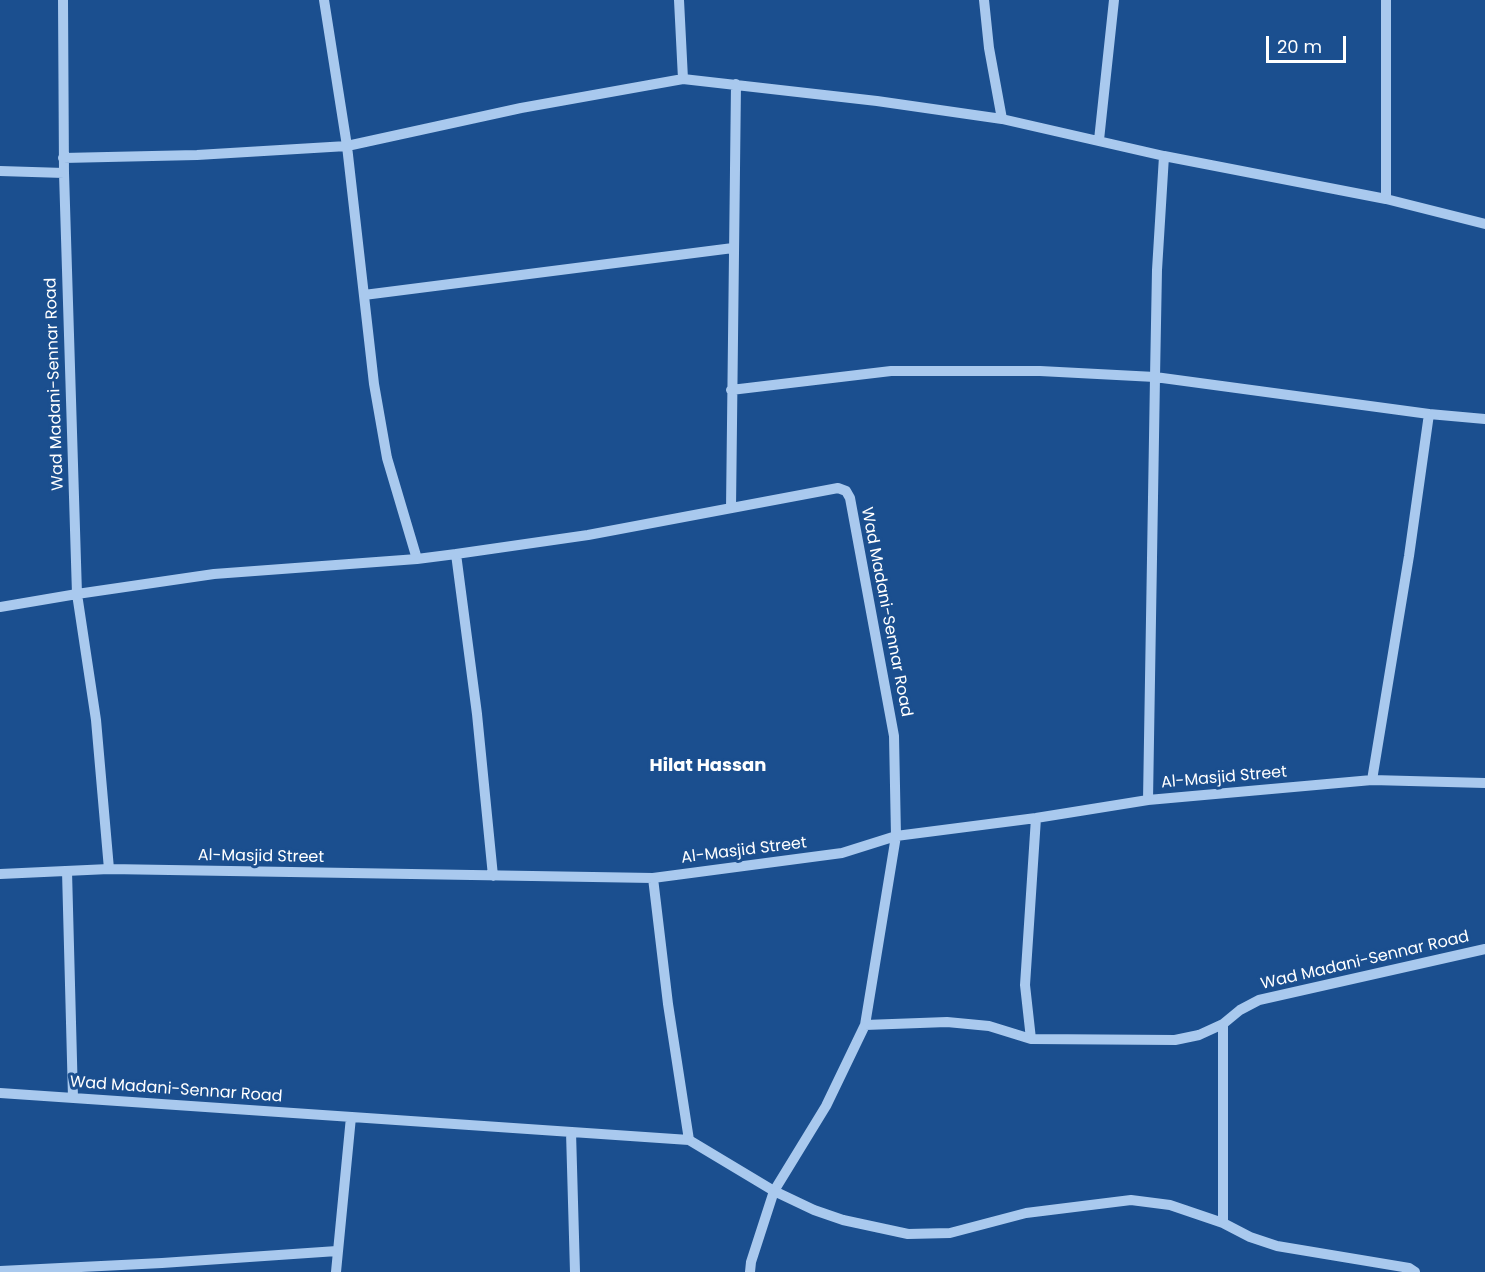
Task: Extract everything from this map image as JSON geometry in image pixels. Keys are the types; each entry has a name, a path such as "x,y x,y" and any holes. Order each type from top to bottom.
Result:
{"street":[{"name":"Wad Madani-Sennar Road","path":"63,0 63,158 77,594 96,720 109,869"},
{"path":"324,0 347,146 374,384 387,458 417,559"},
{"path":"680,0 683,79"},
{"path":"984,0 989,48 1002,119"},
{"path":"1099,140 1114,0"},
{"path":"1386,0 1386,199"},
{"path":"63,158 231,154 347,146 522,108 683,79 877,101 1002,119 1164,156 1386,199 1485,224"},
{"path":"731,508 736,84"},
{"path":"1148,800 1157,270 1164,156"},
{"path":"0,171 64,173"},
{"path":"364,295 733,248"},
{"path":"731,390 891,372 1040,371 1155,377 1429,414 1485,419"},
{"path":"1372,780 1409,556 1429,414"},
{"name":"Wad Madani-Sennar Road","path":"0,608 214,574 456,554 588,535 838,488 846,491 850,498 894,736 896,836 865,1025 826,1106 774,1191 750,1262 750,1272"},
{"path":"456,554 477,714 493,876"},
{"name":"Al-Masjid Street","path":"0,874 109,869 653,878 842,853 896,836 1036,818 1148,800 1372,780 1485,783"},
{"path":"1030,1039 1025,985 1036,818"},
{"path":"67,871 73,1098"},
{"path":"653,878 668,1004 689,1140"},
{"name":"Wad Madani-Sennar Road","path":"865,1025 947,1022 989,1026 1030,1039 1175,1040 1199,1035 1223,1024 1240,1010 1259,1000 1485,949"},
{"path":"1223,1024 1223,1223"},
{"name":"Wad Madani-Sennar Road","path":"0,1093 689,1140 774,1191"},
{"path":"336,1272 351,1117"},
{"path":"571,1132 576,1272"},
{"path":"774,1191 814,1210 843,1220 908,1234 950,1233 1026,1213 1131,1200 1170,1205 1223,1223 1250,1237 1277,1246 1409,1268 1415,1272"},
{"path":"0,1271 337,1251"}],"district":[{"name":"Hilat Hassan","path":"708,766"}]}
